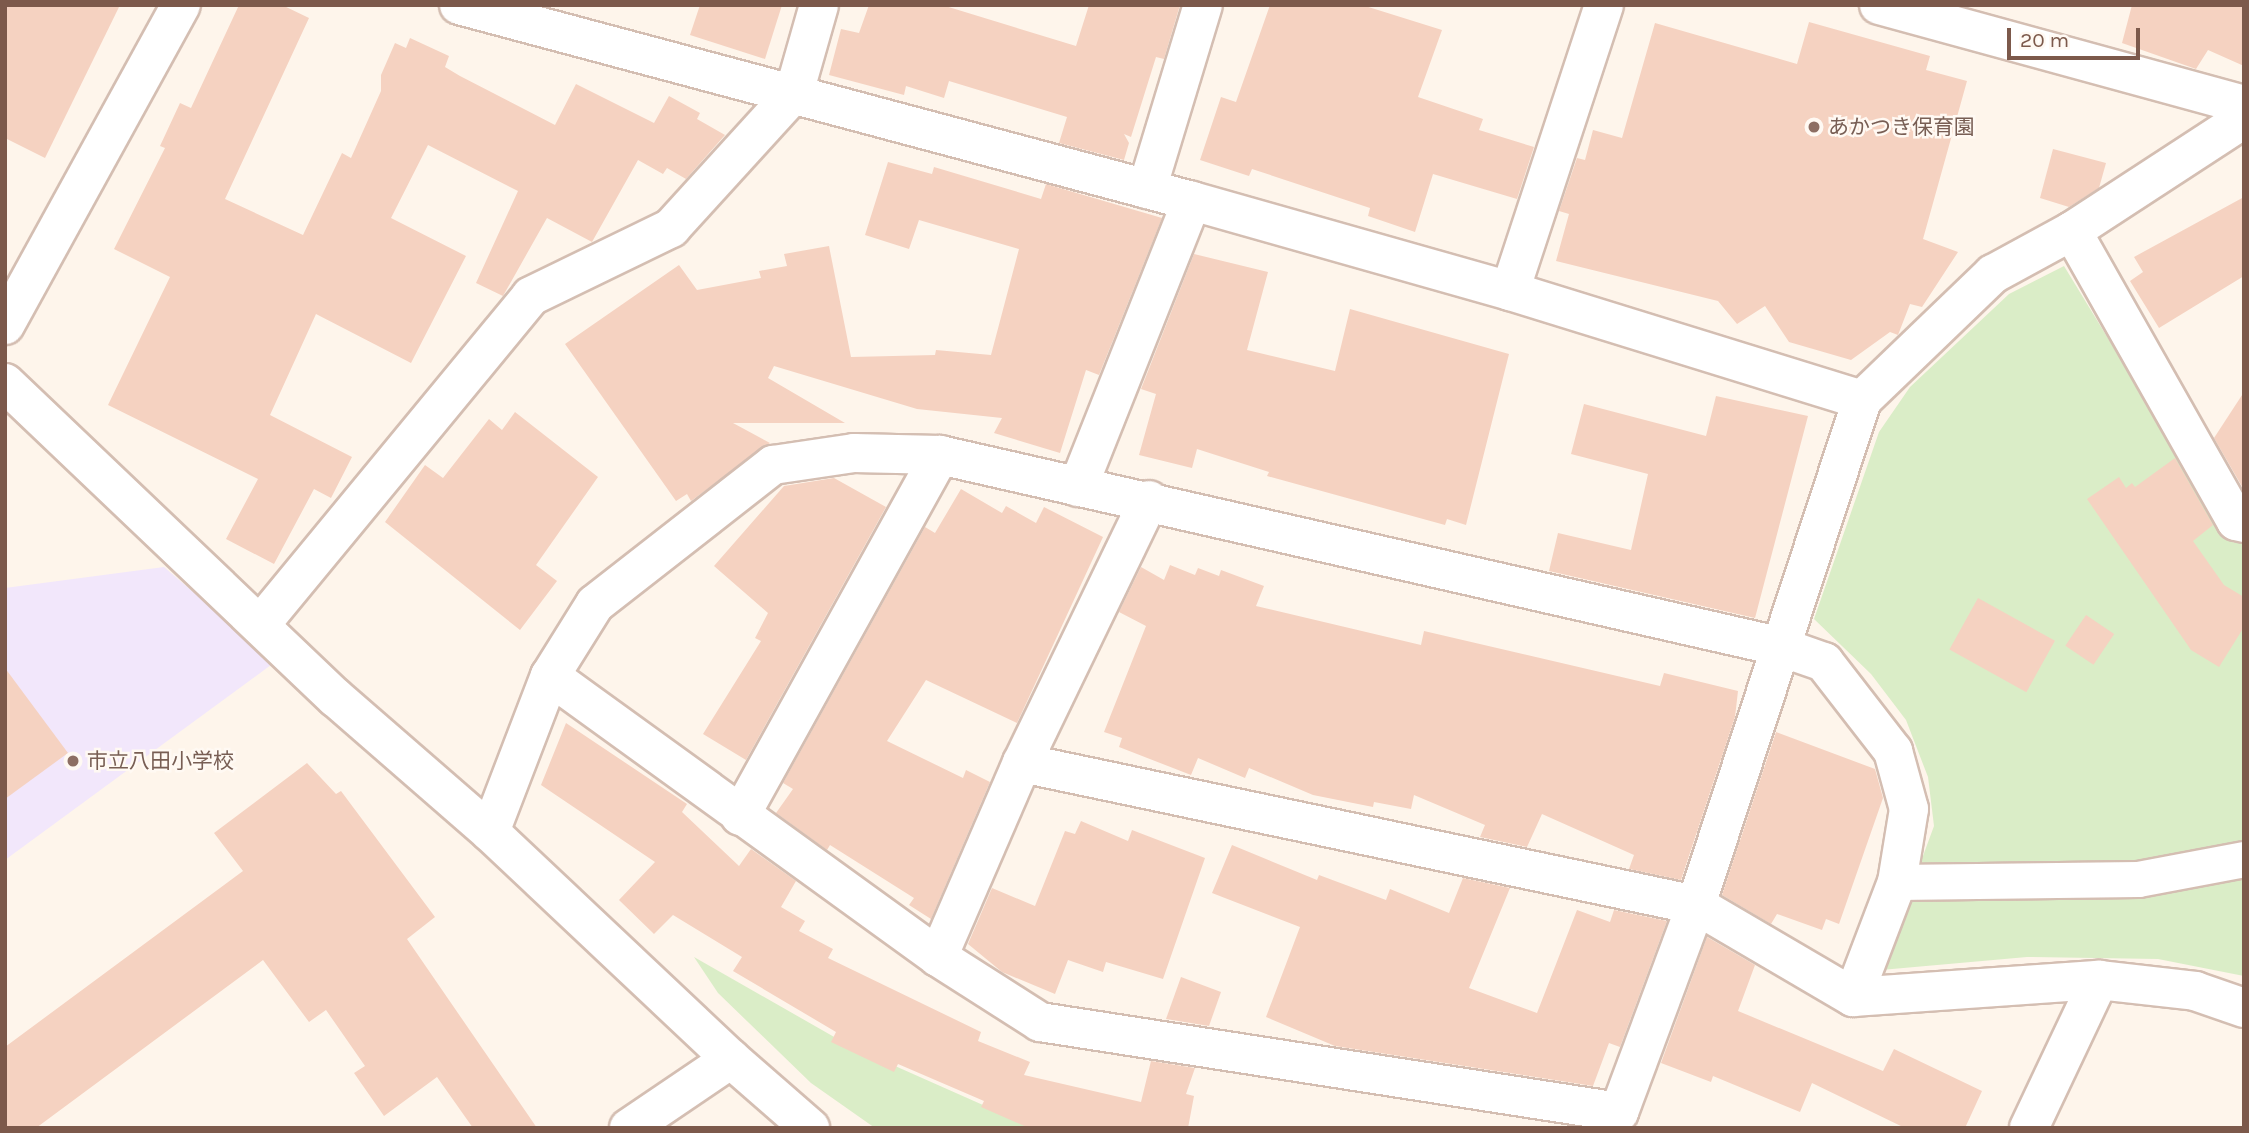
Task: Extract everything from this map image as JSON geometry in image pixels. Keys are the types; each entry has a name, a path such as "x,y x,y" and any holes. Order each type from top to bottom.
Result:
{"street":[{"path":"5,326 181,5"},
{"path":"459,5 1192,201 1510,291 1861,400"},
{"path":"260,625 531,296 671,228 794,93 819,5"},
{"path":"1147,189 1203,5"},
{"path":"1510,291 1604,5"},
{"path":"1879,5 1990,18 2244,105"},
{"path":"551,676 937,957 1040,1023 1619,1112 1696,905 1778,646 1861,400 1993,274 2072,231 2244,119"},
{"path":"1078,487 1192,201"},
{"path":"2072,231 2236,521 2244,523"},
{"path":"5,383 336,698 491,832 731,1059 810,1128"},
{"path":"491,832 551,676 596,604 773,465 854,453 940,455 1078,487 1149,500 1778,646 1824,662 1893,751 1909,809 1897,882 1853,998"},
{"path":"740,816 940,455"},
{"path":"937,957 1022,763 1149,500"},
{"path":"1022,763 1696,905 1853,998 2099,980 2195,991 2244,1007"},
{"path":"1897,882 2138,879 2244,859"},
{"path":"2029,1128 2099,980"},
{"path":"629,1128 731,1059"}],"shaded area":[{"name":"市立八田小学校","path":"164,567 275,662 5,860 5,588"}],"green space":[{"path":"2064,266 2232,542 2244,544 2244,976 2158,959 2027,957 1881,970 1934,826 1928,777 1906,720 1871,674 1814,619 1879,432 1910,387 2009,294"},
{"path":"694,957 850,1046 992,1109 1066,1128 875,1128 811,1083 718,993"}],"building":[{"path":"5,5 120,5 45,158 5,138"},
{"path":"239,5 282,5 309,18 225,199 303,235 342,153 351,158 381,91 381,75 395,43 406,48 410,38 449,56 445,67 460,76 555,125 576,84 654,123 669,96 700,113 697,119 725,135 686,179 667,168 663,174 638,160 592,242 547,218 503,296 476,283 518,191 428,145 391,218 466,256 411,363 316,314 270,415 352,457 331,498 314,489 274,564 226,539 258,479 108,405 170,277 114,249 165,148 160,146 180,103 191,108"},
{"path":"700,5 782,5 765,59 690,35"},
{"path":"869,5 942,5 1076,46 1089,5 1180,5 1164,59 1156,57 1131,137 1124,134 1129,143 1124,160 1059,143 1067,117 949,81 944,98 906,86 904,95 829,75 841,29 859,33"},
{"path":"1270,5 1362,5 1442,30 1418,97 1483,119 1479,130 1534,147 1517,199 1433,174 1415,232 1368,216 1370,208 1252,169 1249,176 1200,160 1221,97 1236,102"},
{"path":"2132,5 2244,5 2244,66 2208,50 2196,69 2122,43"},
{"path":"1809,22 1930,56 1926,70 1967,81 1923,239 1958,252 1922,307 1910,304 1898,335 1890,332 1851,360 1789,342 1765,306 1737,324 1718,301 1556,261 1569,214 1559,211 1577,158 1585,160 1593,130 1622,138 1655,23 1797,64"},
{"path":"2053,149 2106,163 2099,188 2069,207 2040,198"},
{"path":"888,162 932,174 934,167 1041,199 1046,184 1162,218 1099,375 1086,370 1060,453 994,433 1002,418 917,409 774,366 768,378 845,423 733,423 770,443 691,501 687,494 676,501 565,344 679,265 697,290 761,278 759,271 787,266 784,254 829,246 851,357 935,355 936,350 991,355 1019,249 919,220 909,249 865,235"},
{"path":"2244,197 2244,276 2159,328 2130,281 2143,272 2134,257"},
{"path":"1194,254 1268,272 1247,350 1335,371 1350,309 1509,354 1466,525 1447,519 1445,525 1267,476 1269,472 1197,449 1192,468 1139,455 1156,394 1141,389"},
{"path":"2244,392 2244,490 2214,438"},
{"path":"1716,396 1808,416 1755,618 1549,571 1558,533 1631,550 1648,474 1571,454 1584,404 1706,436"},
{"path":"515,412 598,477 536,565 557,581 520,630 385,522 425,465 443,478 489,419 502,430"},
{"path":"2175,458 2213,525 2193,541 2224,585 2244,597 2244,627 2219,667 2191,650 2087,499 2119,477 2126,488 2132,483 2135,487"},
{"path":"834,478 886,507 746,760 703,734 761,641 755,638 768,613 714,566 784,486"},
{"path":"961,489 1002,513 1006,506 1036,523 1044,507 1103,537 1017,723 926,680 887,741 963,778 966,770 990,782 931,919 909,905 914,898 830,845 827,850 776,813 793,789 783,783 925,527 935,533"},
{"path":"1170,565 1195,575 1198,568 1219,576 1221,570 1264,586 1256,606 1421,645 1424,631 1660,686 1664,673 1738,691 1735,717 1681,880 1629,869 1634,855 1542,814 1527,847 1480,837 1485,825 1414,795 1411,809 1374,802 1373,807 1313,795 1249,768 1245,778 1198,758 1191,775 1119,747 1122,738 1104,732 1146,626 1119,612 1141,567 1164,580"},
{"path":"1978,598 2055,641 2026,692 1949,650"},
{"path":"2086,615 2114,634 2093,665 2065,646"},
{"path":"5,668 68,753 5,799"},
{"path":"566,723 687,804 682,812 739,866 751,849 796,881 781,907 805,921 799,931 833,949 828,958 981,1032 978,1041 1030,1062 1024,1075 1141,1102 1151,1061 1195,1068 1186,1094 1194,1096 1188,1128 1029,1128 981,1107 984,1101 898,1064 894,1072 831,1042 836,1032 733,971 742,957 673,915 654,934 619,900 655,862 541,785"},
{"path":"1776,732 1875,769 1883,798 1839,924 1826,919 1822,930 1777,914 1771,924 1722,895"},
{"path":"307,763 336,794 341,791 435,917 407,939 537,1128 473,1128 437,1077 384,1116 354,1073 365,1066 326,1010 309,1022 263,960 36,1128 5,1128 5,1047 243,871 214,833"},
{"path":"1081,821 1128,841 1132,830 1205,858 1163,979 1106,962 1103,972 1068,960 1055,994 1002,972 968,944 992,888 1035,906 1065,831 1075,834"},
{"path":"1232,845 1317,880 1319,875 1386,900 1390,889 1449,913 1463,878 1510,888 1469,988 1537,1013 1577,910 1610,922 1614,910 1667,921 1620,1047 1609,1043 1593,1086 1335,1046 1266,1017 1300,927 1212,893"},
{"path":"1707,937 1755,965 1738,1011 1883,1071 1894,1049 1982,1091 1965,1128 1905,1128 1812,1083 1800,1112 1713,1076 1711,1082 1661,1063"},
{"path":"1181,977 1221,992 1209,1026 1166,1019"}],"place":[{"name":"あかつき保育園","path":"1814,127"},
{"name":"市立八田小学校","path":"73,761"}]}
